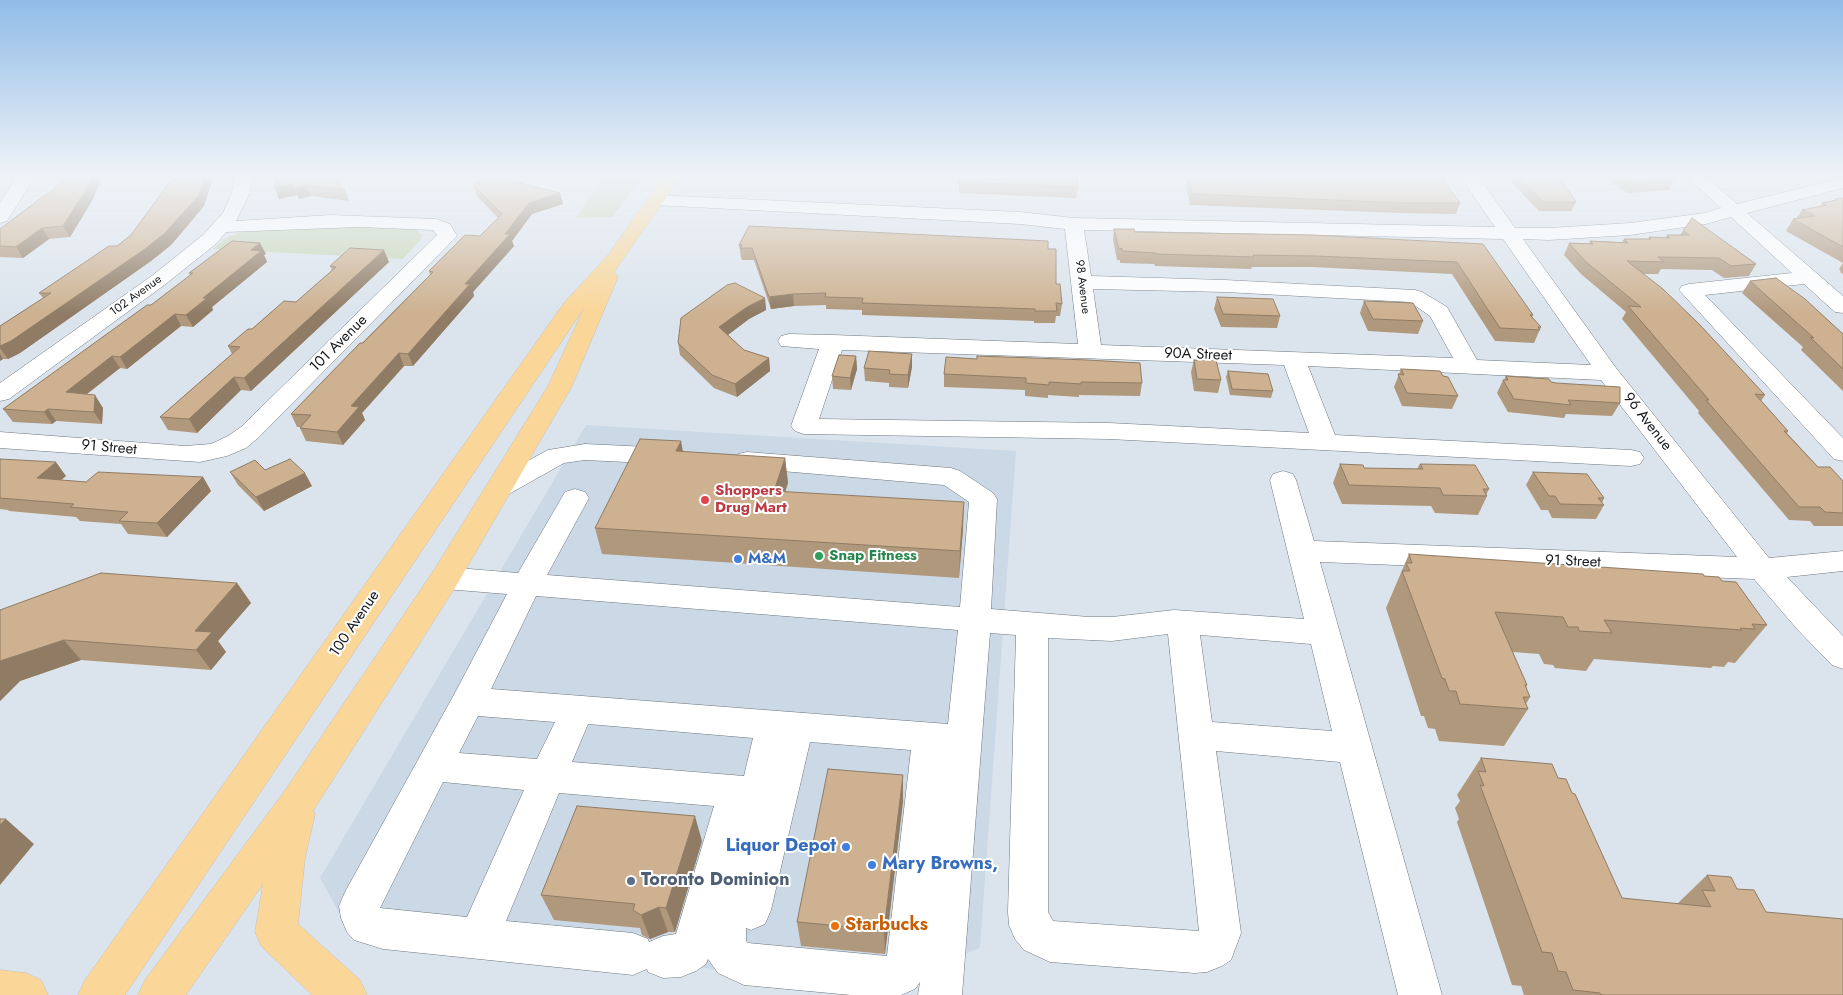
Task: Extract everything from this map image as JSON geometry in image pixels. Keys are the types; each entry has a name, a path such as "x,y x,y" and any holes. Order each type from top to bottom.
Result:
{"main road":[{"name":"100 Avenue","path":"100,995 572,308 616,258 641,221"},
{"name":"100 Avenue","path":"160,995 298,801 445,578 560,386 616,258"},
{"path":"298,801 286,858 276,932 345,995"},
{"path":"0,992 26,995"}],"street":[{"name":"102 Avenue","path":"0,394 166,274 210,239 225,221"},
{"name":"101 Avenue","path":"221,227 333,221"},
{"name":"101 Avenue","path":"218,450 237,442 271,411 447,236 442,228 429,224 355,221"},
{"path":"895,221 1034,229 1074,224 1512,234 1568,234 1630,229 1681,221"},
{"name":"96 Avenue","path":"1503,221 1608,373 1762,569 1809,622 1843,656"},
{"path":"1745,221 1843,307"},
{"name":"98 Avenue","path":"1074,224 1090,351"},
{"path":"1808,277 1689,290 1843,453"},
{"path":"1081,282 1224,286 1415,296 1439,312 1469,366"},
{"name":"90A Street","path":"789,341 1293,358 1608,373"},
{"path":"833,342 804,426 1109,432 1631,458"},
{"path":"1293,358 1324,442"},
{"name":"91 Street","path":"0,440 186,454 200,454 218,450"},
{"path":"500,488 557,456 585,452 709,458 951,477 983,498 974,619 947,739 907,964 900,974 888,977 744,964 733,958 725,949 725,931 747,792"},
{"path":"1283,480 1420,995"},
{"path":"576,498 527,584 468,701 359,906 361,918 369,926 383,929 648,955 681,956 691,949 699,932 747,792 785,726"},
{"name":"91 Street","path":"1302,551 1762,569 1843,561"},
{"path":"445,578 1032,624 1112,629 1182,622 1324,633"},
{"path":"1032,624 1028,912 1030,925 1039,936 1050,940 1195,952 1207,951 1216,945 1220,933 1182,622"},
{"path":"468,701 947,739"},
{"path":"487,917 577,710"},
{"path":"751,910 785,726"},
{"path":"1196,734 1355,748"},
{"path":"940,995 947,739"},
{"path":"432,766 747,792"}],"shaded area":[{"path":"586,425 1016,451 980,948 882,985 351,934 320,878"}],"green space":[{"path":"332,225 415,229 422,235 420,240 403,259 213,249 224,239 240,232 257,229"}],"building":[{"path":"10,221 66,221 63,226 42,228 16,247 0,246 0,229"},
{"path":"141,221 175,221 165,233 145,249 11,341 0,346 0,326 51,293 39,293 109,246 117,246 131,235"},
{"path":"495,221 515,221 505,234 510,234 465,284 470,284 408,354 399,353 351,406 359,407 337,432 300,428 311,415 291,414 433,272 429,271 465,235 480,236"},
{"path":"1690,221 1697,221 1756,264 1731,266 1719,258 1658,257 1664,262 1627,261 1663,289 1700,325 1765,395 1755,394 1788,431 1784,431 1818,467 1830,467 1843,481 1843,513 1825,512 1820,507 1799,507 1706,400 1709,400 1628,306 1641,307 1586,262 1569,243 1593,244 1590,241 1628,243 1624,239 1670,238 1667,235 1689,235 1683,231"},
{"path":"1797,221 1843,221 1843,247"},
{"path":"749,226 1048,241 1048,249 1056,249 1056,284 1060,284 1062,304 1056,303 1057,311 1035,311 1035,309 862,303 863,298 825,297 826,293 769,297 752,248 740,248 742,245 739,245"},
{"path":"1114,229 1134,229 1135,232 1313,235 1483,244 1533,315 1530,315 1541,327 1538,327 1540,330 1500,328 1457,262 1315,256 1253,255 1254,257 1157,254 1122,251 1122,248 1119,249"},
{"path":"232,241 260,243 251,250 261,251 203,298 207,298 186,315 175,314 120,357 112,356 66,392 95,395 94,412 48,409 44,412 3,409 147,305 151,305 193,273 189,273"},
{"path":"350,248 384,250 244,378 234,377 189,419 160,417 240,347 228,346 248,329 252,329 284,301 296,302 336,267 330,266"},
{"path":"1776,278 1805,299 1843,334 1843,369 1810,337 1814,338 1750,281"},
{"path":"735,283 765,298 747,307 719,327 744,350 769,358 735,384 712,375 678,343 681,318 727,285"},
{"path":"1217,297 1273,299 1280,316 1223,314"},
{"path":"1364,301 1413,303 1423,321 1373,319"},
{"path":"869,351 912,354 908,375 889,374 890,370 864,368"},
{"path":"839,355 856,356 850,378 832,376"},
{"path":"977,356 1140,363 1142,383 1081,382 1081,384 1049,382 1049,385 1026,383 1026,378 944,374 946,357 977,359"},
{"path":"1194,360 1216,360 1221,380 1197,379"},
{"path":"1401,369 1440,371 1443,376 1448,377 1458,396 1407,393 1398,374 1404,375"},
{"path":"1228,371 1268,374 1273,391 1232,389"},
{"path":"1506,376 1549,379 1551,382 1556,383 1620,387 1620,403 1568,400 1571,405 1514,399 1503,380 1508,380"},
{"path":"640,439 681,441 676,451 785,458 774,491 964,502 960,551 595,528"},
{"path":"0,459 56,462 37,478 86,482 98,472 203,477 157,523 119,521 128,512 70,507 74,504 0,498"},
{"path":"290,459 305,473 256,497 230,472 255,460 265,470"},
{"path":"1340,464 1363,465 1364,468 1423,469 1420,464 1475,465 1489,489 1483,489 1487,496 1443,495 1440,488 1349,485"},
{"path":"1533,472 1587,474 1604,498 1598,498 1604,505 1560,504 1555,496 1549,496"},
{"path":"1409,554 1703,574 1704,576 1719,577 1722,581 1736,582 1767,625 1752,624 1755,629 1740,628 1742,630 1604,620 1612,633 1579,631 1578,627 1568,627 1563,617 1495,612 1527,685 1525,685 1530,697 1523,697 1528,709 1460,704 1456,691 1449,691 1445,679 1442,678 1402,571 1410,571 1406,563 1412,563"},
{"path":"101,573 237,583 195,631 212,632 196,650 64,640 0,661 0,610"},
{"path":"1481,758 1552,764 1558,778 1566,779 1572,793 1575,794 1622,898 1711,907 1702,890 1715,891 1707,875 1731,877 1737,889 1754,890 1766,912 1843,919 1843,995 1601,995 1600,993 1573,990 1566,972 1558,971 1552,953 1542,952 1480,785 1484,786 1478,771 1486,772"},
{"path":"828,769 903,775 884,930 797,922"},
{"name":"Toronto Dominion","path":"577,806 695,816 666,908 659,907 641,915 633,910 635,904 541,895"},
{"path":"0,819 6,819 0,825"}],"place":[{"name":"Shoppers Drug Mart","path":"705,500"},
{"name":"Snap Fitness","path":"819,556"},
{"name":"M&M","path":"738,559"},
{"name":"Liquor Depot","path":"846,847"},
{"name":"Mary Browns,","path":"872,865"},
{"name":"Toronto Dominion","path":"631,881"},
{"name":"Starbucks","path":"835,926"}]}
